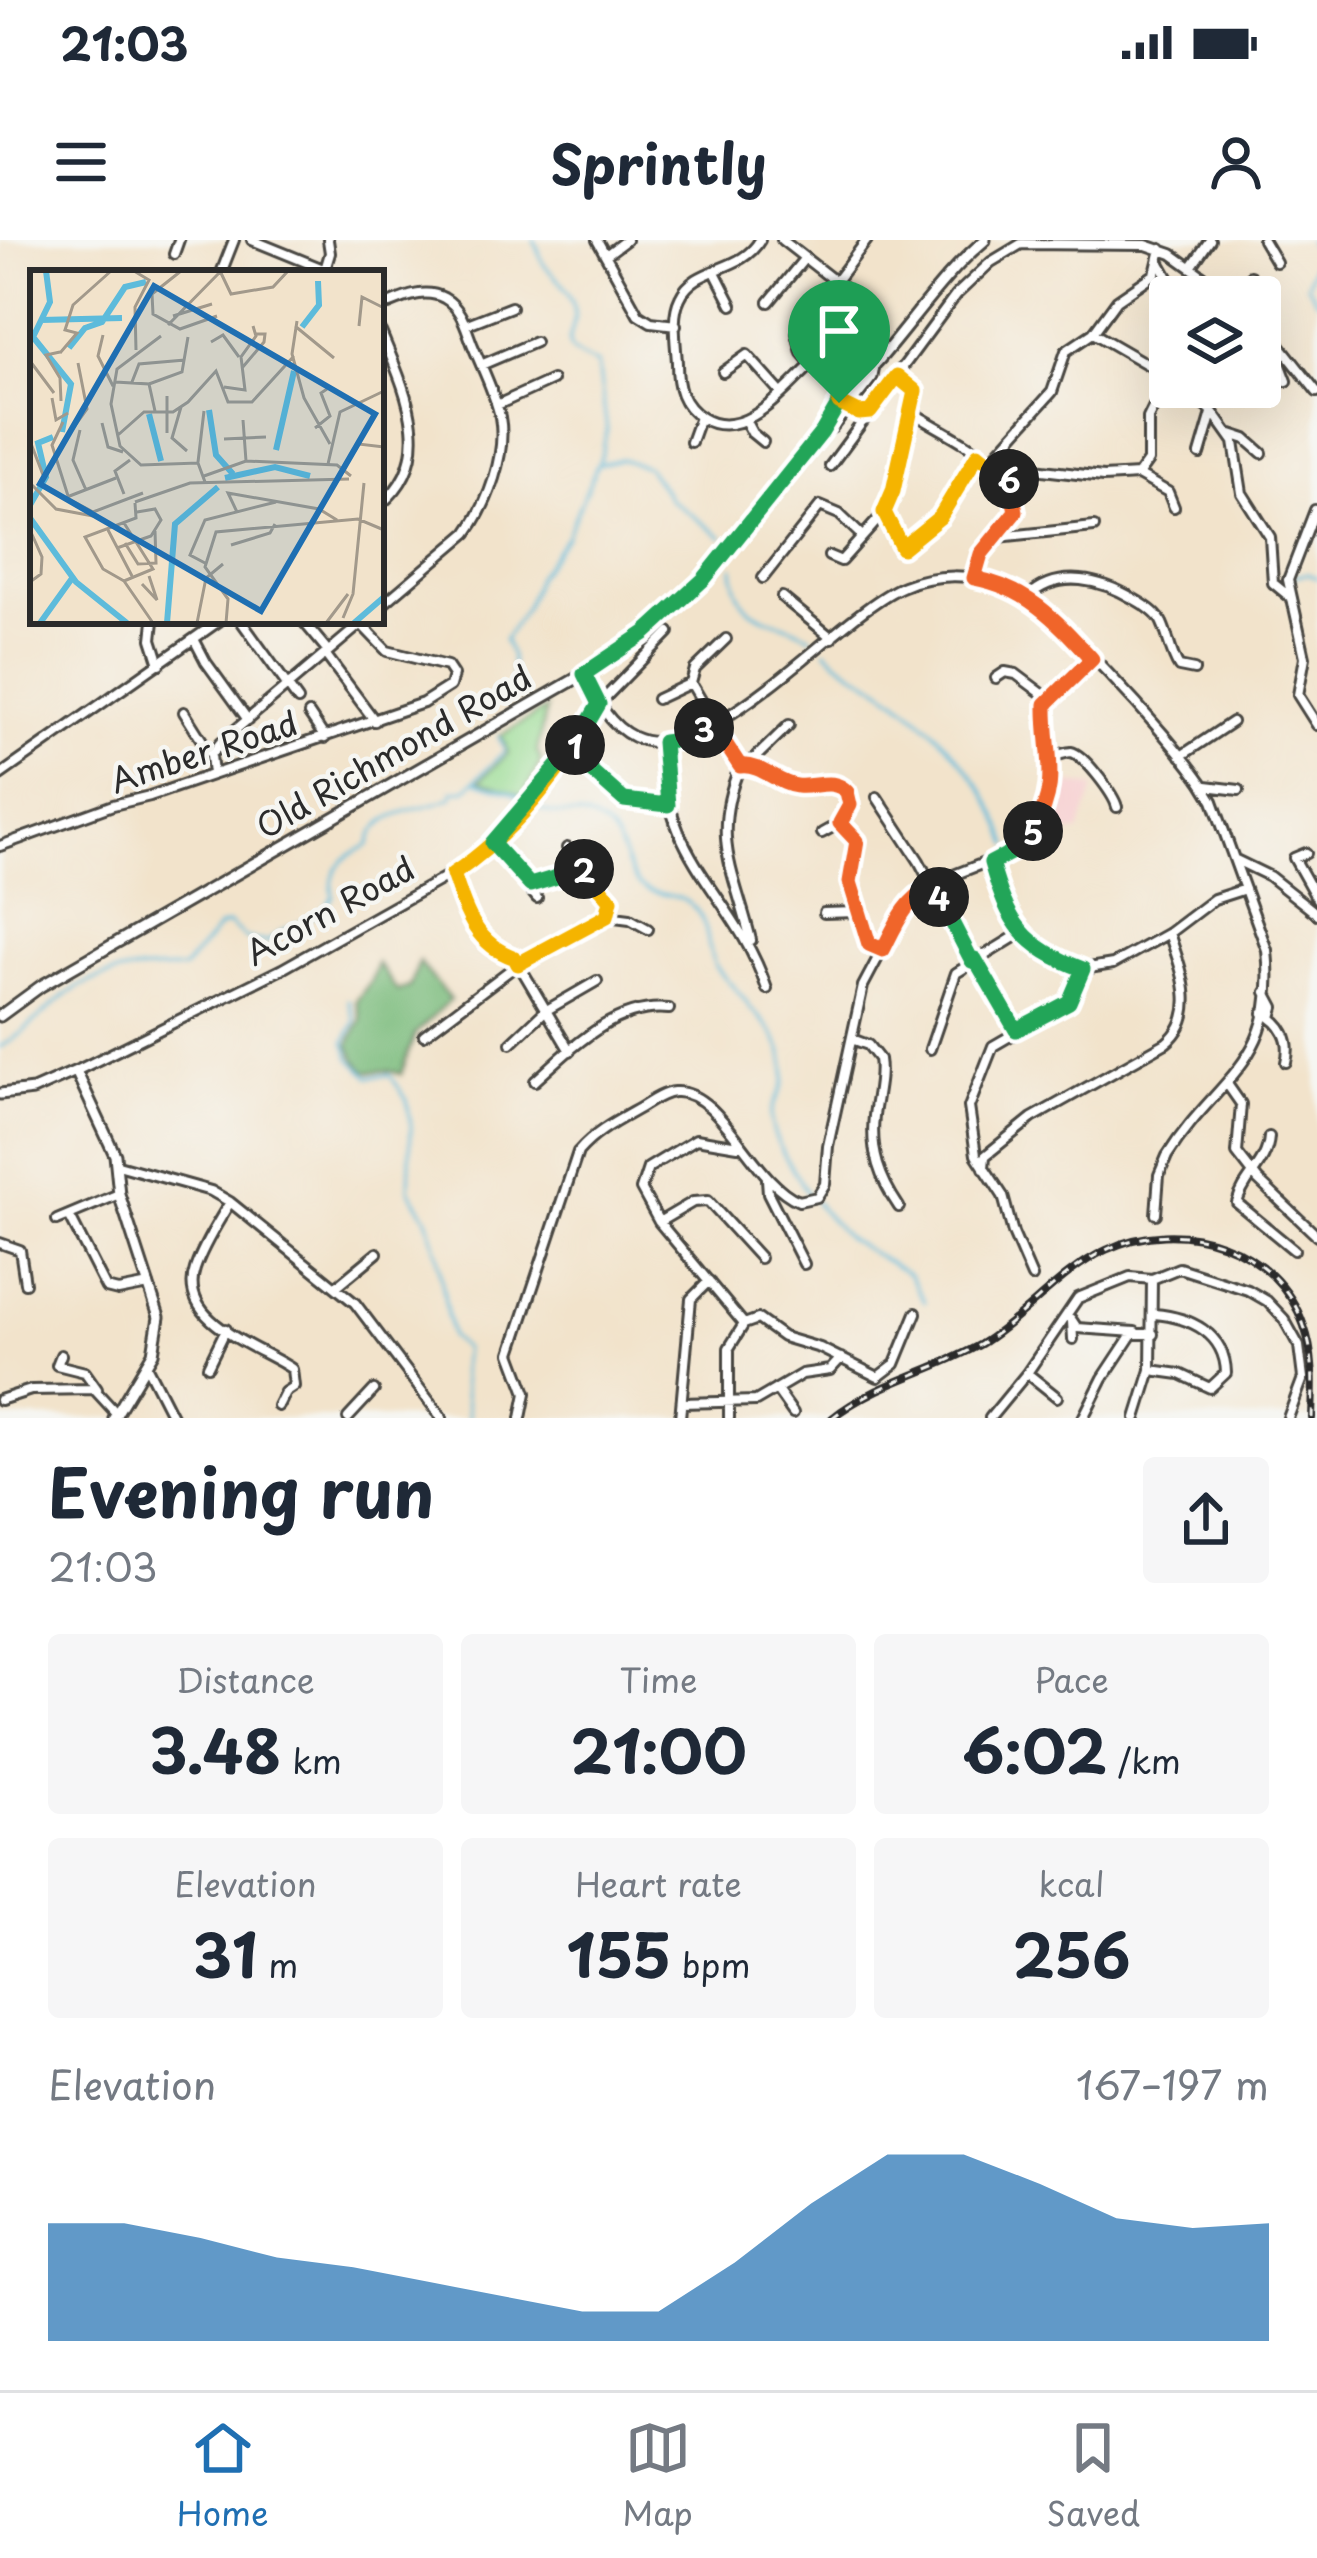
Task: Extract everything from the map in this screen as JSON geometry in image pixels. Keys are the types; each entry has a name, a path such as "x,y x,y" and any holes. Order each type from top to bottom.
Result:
{"street":[{"path":"174,254 178,240"},
{"path":"222,270 234,240"},
{"path":"252,240 322,270"},
{"path":"327,270 328,240"},
{"path":"597,240 638,314 651,322 676,325"},
{"path":"606,256 626,240"},
{"path":"760,240 746,258 700,277 682,294 676,325 678,388 700,417 719,424 746,420 811,365"},
{"path":"782,240 859,300 862,308 836,342"},
{"path":"867,240 797,333 797,344 811,365 846,400 867,413"},
{"name":"Old Richmond Road","path":"0,1016 41,986 584,674 645,633 704,579 822,432 832,427 851,387 985,240"},
{"path":"1192,266 1210,240"},
{"path":"1263,240 1276,262"},
{"path":"830,466 964,286 1021,244 1146,245 1205,276"},
{"path":"993,463 1052,392 1066,351 1093,333 1117,300 1151,278 1160,263 1161,249"},
{"path":"769,302 804,259"},
{"path":"1160,263 1167,276"},
{"path":"715,272 733,305"},
{"path":"384,306 418,293 450,302 465,325 497,405 501,445 478,519 384,603"},
{"path":"465,325 511,307"},
{"path":"1093,333 1149,366"},
{"path":"384,340 411,409 415,433 404,478 384,501"},
{"path":"481,365 535,342"},
{"path":"1281,347 1317,392"},
{"path":"723,372 747,355 781,393"},
{"path":"1281,367 1287,381"},
{"path":"829,556 841,561 884,512 893,491 915,391 897,376"},
{"path":"497,405 552,380"},
{"path":"1138,475 1148,461 1148,418 1153,408"},
{"path":"1210,408 1237,449 1243,493 1270,537 1273,584 1290,597"},
{"path":"1200,454 1213,411"},
{"path":"912,412 1009,478 1017,500 1013,518 981,554 974,578"},
{"path":"691,442 700,417"},
{"path":"746,420 764,442"},
{"path":"1229,434 1246,439 1262,453"},
{"path":"884,512 902,548 940,517 978,454"},
{"path":"993,463 1103,477 1138,475 1168,492 1174,507"},
{"path":"763,578 820,506 839,514 862,535"},
{"path":"1315,510 1288,580 1305,657 1298,693 1317,725"},
{"path":"997,537 1094,527"},
{"path":"584,674 614,724 633,737 680,740 778,682 876,600 930,578 974,578 1000,584 1028,597 1053,617 1204,786 1267,950 1267,1015 1257,1043 1166,1159 1159,1175 1156,1214"},
{"path":"1028,597 1054,582 1105,582 1141,602 1162,621 1174,660 1179,667 1194,670"},
{"path":"782,597 832,638"},
{"path":"154,624 152,639 160,664"},
{"path":"0,775 215,624"},
{"path":"243,624 298,700"},
{"path":"305,624 375,721"},
{"path":"212,754 361,624"},
{"name":"Amber Road","path":"0,846 375,721 423,703 450,686 450,669 386,651 365,624"},
{"name":"Acorn Road","path":"0,1094 33,1090 76,1071 264,979 453,874 522,812 570,752 599,704 669,632"},
{"path":"194,639 248,720"},
{"path":"726,640 694,669 691,683 712,723 745,765 792,785 840,784 850,801 840,823 822,833"},
{"path":"521,1418 526,1393 511,1353 568,1173 586,1143 672,1092 701,1099 766,1178 799,1202 817,1197 824,1188 827,1145 863,986 907,902 933,885 1012,852 1034,829 1049,798 1048,698 1092,659"},
{"path":"996,678 1010,672 1048,698"},
{"path":"657,699 691,683"},
{"path":"184,712 212,754 213,775"},
{"path":"309,714 325,738"},
{"path":"1181,756 1232,722"},
{"path":"767,989 748,941 724,847 726,816 745,765 789,725"},
{"path":"663,742 668,805 688,854 748,941"},
{"path":"570,752 624,800 668,805"},
{"path":"1051,757 1076,753 1115,798 1117,807"},
{"path":"1204,786 1239,790"},
{"path":"877,797 1016,1030"},
{"path":"840,823 857,843 850,877 857,912 868,941 883,950"},
{"path":"492,843 537,898"},
{"path":"568,848 611,900 607,916"},
{"path":"1306,853 1294,858 1317,899"},
{"path":"1234,859 1275,879 1317,914"},
{"path":"991,863 1004,906 1021,933 1052,958 1083,969 1113,964 1168,933 1214,898 1245,889"},
{"path":"530,885 582,867"},
{"path":"453,874 479,935 497,951 515,958 570,1051"},
{"path":"824,914 857,912"},
{"path":"424,1035 518,964 607,916 631,919 647,929"},
{"path":"930,1049 953,978 973,960 1021,933"},
{"path":"984,1169 984,1157 1032,1118 1166,1043 1180,1029 1187,998 1168,933"},
{"path":"1032,1277 1004,1199 984,1169 971,1135 969,1108 988,1052 1016,1030 1069,1002 1083,969"},
{"path":"511,1042 545,1011 597,981"},
{"path":"535,1081 628,1012 669,1009"},
{"path":"1267,1015 1290,1046 1286,1062"},
{"path":"852,1039 868,1045 879,1059 873,1121 876,1160 880,1178 899,1208"},
{"path":"61,1355 57,1365 85,1372 116,1416 146,1365 159,1328 118,1194 118,1165 76,1071"},
{"path":"1227,1084 1241,1104 1238,1153 1251,1172 1317,1236"},
{"path":"1269,1137 1266,1156 1251,1172 1238,1204 1294,1250"},
{"path":"740,1146 695,1139 648,1168 641,1189 659,1222 744,1324"},
{"path":"118,1165 230,1202 362,1310 442,1418"},
{"path":"766,1178 768,1193 804,1264"},
{"path":"57,1220 118,1194"},
{"path":"230,1202 202,1254 193,1284 200,1306 226,1330 294,1372 294,1386 278,1406"},
{"path":"659,1222 692,1202 708,1202 760,1258"},
{"path":"69,1214 106,1288 118,1291 149,1285"},
{"path":"0,1243 20,1250 25,1283"},
{"path":"337,1286 377,1253"},
{"path":"1152,1279 1167,1269 1190,1270 1248,1290 1277,1310 1295,1335 1302,1363 1300,1389 1288,1418"},
{"path":"990,1418 1027,1373 1070,1307 1086,1292 1142,1275 1152,1279"},
{"path":"1136,1418 1151,1370 1152,1279"},
{"path":"680,1418 691,1301 709,1281"},
{"path":"1070,1307 1073,1339"},
{"path":"729,1418 729,1348 744,1324 756,1318 783,1337 820,1348 879,1376 896,1363 916,1313"},
{"path":"1151,1370 1180,1374 1210,1388 1226,1373 1222,1348 1212,1335 1175,1316 1154,1315"},
{"path":"1071,1319 1077,1328 1153,1334"},
{"path":"208,1366 226,1330"},
{"path":"1083,1418 1102,1378 1135,1332"},
{"path":"682,1403 750,1402 802,1374 830,1370 841,1358"},
{"path":"146,1365 173,1418"},
{"path":"1027,1373 1057,1396"},
{"path":"776,1389 794,1413"},
{"path":"0,1400 31,1390 98,1390"},
{"path":"348,1418 374,1390"}],"shaded area":[{"path":"1064,782 1095,787 1079,832 1038,835 1058,807"}],"green space":[{"path":"546,709 537,751 541,761 524,796 479,781 508,753 501,735"},
{"path":"419,962 450,1000 415,1034 401,1074 366,1071 349,1044 361,1019 356,1001 377,963 397,991 410,987"}],"waterway":[{"path":"513,686 511,656 504,640 527,605 537,577 566,537 601,456 607,430 598,364 570,346 571,298 543,263 534,240"},
{"path":"1309,240 1315,257 1307,285 1317,301"},
{"path":"599,464 620,459 647,467 670,499 722,537"},
{"path":"733,567 736,586 749,609 811,637"},
{"path":"1293,576 1317,578"},
{"path":"826,650 895,698 948,745 990,802 1009,845"},
{"path":"0,1047 66,995 94,980 183,969 219,927 229,924 246,939 268,942 310,918 333,896 333,877 340,863 369,845 382,823 392,817 465,790 505,751 498,735"},
{"path":"475,781 510,792 545,811 584,817 604,826 641,886 682,899 697,911 714,963 749,1006"},
{"path":"1018,853 1026,857"},
{"path":"348,1000 355,1021 345,1042 351,1059 369,1077 390,1075 407,1100 409,1189 427,1218 437,1253 451,1337 464,1349 461,1370 469,1418"},
{"path":"750,1008 781,1050 784,1082 771,1112 772,1127 807,1194"},
{"path":"815,1202 847,1238 908,1274 925,1302"}],"railway":[{"path":"832,1418 867,1396 981,1344 1089,1259 1135,1240 1164,1235 1194,1237 1249,1257 1291,1298 1310,1349 1312,1418"}],"route":[{"path":"839,403 822,432 704,579 645,633 584,674 599,704 570,752 492,843 453,874 479,935 518,964 607,916 611,900 582,867 530,885 492,843 522,812 570,752 624,800 668,805 663,742 680,740 712,723 740,766 749,764 792,785 843,787 850,805 840,823 857,841 850,882 869,944 883,950 907,902 933,885 972,961 975,959 1016,1030 1069,1002 1083,969 1052,958 1021,933 1004,906 991,863 1023,842 1046,807 1052,775 1046,704 1092,659 1033,600 974,578 981,554 1016,511 1015,491 1004,472 978,454 940,517 902,548 884,512 915,391 897,376 870,412 859,413 839,403"}]}
